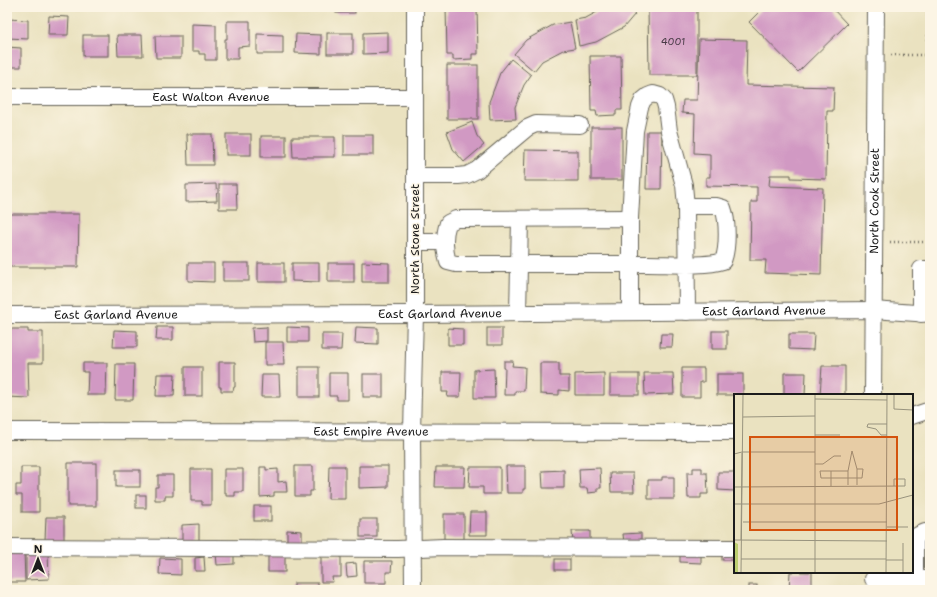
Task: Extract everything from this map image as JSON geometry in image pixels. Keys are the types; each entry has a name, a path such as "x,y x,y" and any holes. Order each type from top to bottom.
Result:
{"street":[{"name":"North Stone Street","path":"414,590 412,431 415,314 415,7"},
{"name":"North Cook Street","path":"873,394 876,7"},
{"path":"630,312 630,218 635,131 643,100 653,94 660,96 664,100 669,131 684,186 686,206 687,312"},
{"name":"East Walton Avenue","path":"7,97 416,97"},
{"path":"415,176 468,175 477,170 527,128 536,124 580,125"},
{"path":"630,218 456,219 448,223 445,230 446,255 448,262 456,264 715,264 723,261 726,254 726,215 723,208 716,206 686,206"},
{"path":"518,313 520,219"},
{"path":"415,242 445,242"},
{"path":"925,314 921,268 930,269"},
{"name":"East Garland Avenue","path":"7,315 415,314 873,310 925,314"},
{"path":"913,416 930,410"},
{"name":"East Empire Avenue","path":"7,431 734,432"},
{"path":"873,580 920,582 915,540 918,534 930,532"},
{"path":"7,547 734,548"}],"path":[{"path":"891,55 929,55 927,7"},
{"path":"890,242 930,242"}],"building":[{"path":"336,7 355,7 355,13 336,13"},
{"path":"446,7 477,7 478,54 472,54 472,59 453,60 453,55 447,55"},
{"path":"606,7 627,7 635,14 624,27 596,42 579,46 575,20 586,18"},
{"path":"648,7 697,7 697,75 649,75"},
{"path":"764,7 831,7 847,24 798,72 749,22"},
{"path":"49,16 69,17 68,35 48,35"},
{"path":"7,19 28,20 28,39 7,38"},
{"path":"227,21 250,21 250,46 238,47 238,59 225,59"},
{"path":"570,22 575,48 563,50 542,61 534,71 514,54 526,40 553,25"},
{"path":"192,24 216,25 216,60 205,60 205,54 199,54 199,51 192,51"},
{"path":"388,32 388,53 363,54 363,33"},
{"path":"327,33 353,33 353,54 327,54"},
{"path":"257,34 283,35 283,54 257,54"},
{"path":"296,34 321,35 321,54 295,53"},
{"path":"83,35 108,35 108,56 83,56"},
{"path":"117,35 142,35 143,56 118,56"},
{"path":"155,36 181,36 181,58 156,58"},
{"path":"699,39 747,40 746,85 834,87 833,111 827,111 826,179 791,178 791,175 770,175 769,186 823,188 821,275 765,273 766,260 750,260 751,202 757,202 757,187 706,186 706,177 710,177 710,154 694,153 695,114 682,113 683,100 697,100"},
{"path":"7,47 21,48 21,67 7,67"},
{"path":"590,56 621,56 622,110 616,110 616,115 597,116 596,111 591,111"},
{"path":"511,59 531,75 524,85 515,107 516,119 490,120 489,102 500,73"},
{"path":"447,65 478,65 478,119 447,119"},
{"path":"472,122 477,136 484,145 464,162 453,149 447,132"},
{"path":"591,127 622,127 622,180 591,180"},
{"path":"647,131 662,131 661,189 646,189"},
{"path":"187,134 212,134 213,165 188,165"},
{"path":"226,134 251,134 251,155 226,155"},
{"path":"344,135 373,135 373,155 344,155"},
{"path":"261,136 286,136 286,157 261,157"},
{"path":"292,137 335,137 335,157 293,157"},
{"path":"525,150 578,151 578,181 524,181"},
{"path":"216,184 217,201 186,202 186,185"},
{"path":"219,184 236,184 237,209 219,209"},
{"path":"7,214 79,214 78,267 7,267"},
{"path":"362,262 389,263 389,282 362,282"},
{"path":"188,263 214,263 214,282 188,281"},
{"path":"223,263 249,263 249,281 223,281"},
{"path":"258,263 284,263 284,282 258,282"},
{"path":"292,263 319,263 319,282 292,281"},
{"path":"328,263 354,263 354,282 328,282"},
{"path":"157,327 173,327 173,340 156,340"},
{"path":"267,327 267,341 253,342 252,328"},
{"path":"287,327 308,328 308,342 287,342"},
{"path":"356,327 378,328 378,344 355,343"},
{"path":"448,328 463,329 463,345 448,345"},
{"path":"487,328 502,328 502,345 487,345"},
{"path":"7,329 28,329 28,332 43,332 43,363 28,363 29,398 7,397"},
{"path":"114,330 137,331 137,347 113,347"},
{"path":"712,331 727,331 727,349 712,349"},
{"path":"322,334 342,334 341,350 322,350"},
{"path":"661,334 673,334 672,347 660,347"},
{"path":"789,334 814,334 813,350 789,349"},
{"path":"265,342 283,342 284,365 265,365"},
{"path":"504,361 513,361 512,366 525,367 524,391 515,391 515,395 504,395"},
{"path":"219,362 235,362 235,387 233,391 221,391 221,387 219,387"},
{"path":"83,363 107,363 106,395 87,395 88,372 83,372"},
{"path":"540,363 559,363 559,376 569,376 569,391 559,390 559,395 540,394"},
{"path":"116,364 134,364 133,400 115,400"},
{"path":"822,366 845,366 845,394 820,394"},
{"path":"185,367 202,367 202,396 185,396"},
{"path":"299,367 319,367 319,397 299,397"},
{"path":"682,368 704,368 704,382 700,382 700,397 682,397"},
{"path":"494,369 495,398 474,398 474,370"},
{"path":"442,372 461,372 460,397 447,397 448,392 442,392"},
{"path":"329,373 348,373 348,400 337,400 337,396 329,396"},
{"path":"604,373 604,395 575,395 575,374"},
{"path":"644,373 673,373 674,394 645,395"},
{"path":"784,373 806,373 805,394 784,394"},
{"path":"157,374 175,374 174,396 156,396"},
{"path":"363,374 383,374 383,397 363,397"},
{"path":"610,374 639,374 639,395 610,395"},
{"path":"717,374 743,374 743,394 717,395"},
{"path":"262,375 279,375 280,397 261,397"},
{"path":"926,454 930,454 930,472 926,472"},
{"path":"68,463 96,463 96,506 68,506"},
{"path":"295,466 313,466 313,491 310,491 310,496 295,496"},
{"path":"329,466 345,466 345,499 328,499"},
{"path":"359,466 388,466 388,487 359,488"},
{"path":"506,466 525,466 525,489 523,489 523,493 507,493"},
{"path":"21,467 39,467 39,512 22,512 22,495 16,495 16,485 21,485"},
{"path":"260,467 266,467 266,470 278,469 278,482 286,481 287,492 274,492 274,496 260,497"},
{"path":"436,467 465,467 464,487 435,487"},
{"path":"470,467 500,467 500,494 483,494 483,487 469,487"},
{"path":"600,468 601,488 597,488 597,492 588,493 587,488 580,488 579,469"},
{"path":"693,468 702,468 702,473 707,473 708,494 701,494 701,498 688,498 687,473 693,473"},
{"path":"191,469 211,469 211,505 202,505 202,501 191,501"},
{"path":"224,469 243,469 243,492 235,492 235,496 226,496 226,492 224,492"},
{"path":"116,470 140,470 140,487 116,487"},
{"path":"564,470 564,488 543,488 542,471"},
{"path":"718,472 734,472 734,491 718,490"},
{"path":"610,473 633,473 634,492 611,492"},
{"path":"158,475 173,475 173,496 165,496 165,500 155,500 155,487 158,487"},
{"path":"662,477 674,477 674,499 648,499 648,480 662,480"},
{"path":"136,495 146,495 146,508 136,508"},
{"path":"254,506 271,506 271,521 254,521"},
{"path":"470,512 487,512 487,535 469,535"},
{"path":"444,514 464,514 464,539 444,539"},
{"path":"46,517 64,517 64,541 45,540"},
{"path":"360,519 377,519 377,537 360,537"},
{"path":"199,524 199,542 182,542 182,525"},
{"path":"287,530 302,531 302,543 287,543"},
{"path":"572,531 590,531 590,543 573,543"},
{"path":"641,533 641,543 624,543 623,534"},
{"path":"7,551 24,551 25,582 7,582"},
{"path":"48,552 49,579 26,580 26,553"},
{"path":"722,552 734,552 734,560 722,560"},
{"path":"216,553 234,553 234,564 217,565"},
{"path":"680,553 701,553 701,563 680,562"},
{"path":"268,554 285,554 285,572 268,572"},
{"path":"341,555 341,577 332,577 333,582 321,582 321,556"},
{"path":"204,557 205,571 195,571 195,558"},
{"path":"160,558 181,559 181,575 159,574"},
{"path":"555,559 570,559 570,570 555,570"},
{"path":"364,561 392,561 391,572 386,572 386,583 364,583"},
{"path":"356,563 357,576 347,577 346,564"},
{"path":"790,573 812,573 812,590 789,590"},
{"path":"294,583 318,583 318,590 294,590"},
{"path":"749,585 757,585 757,590 749,590"}]}
